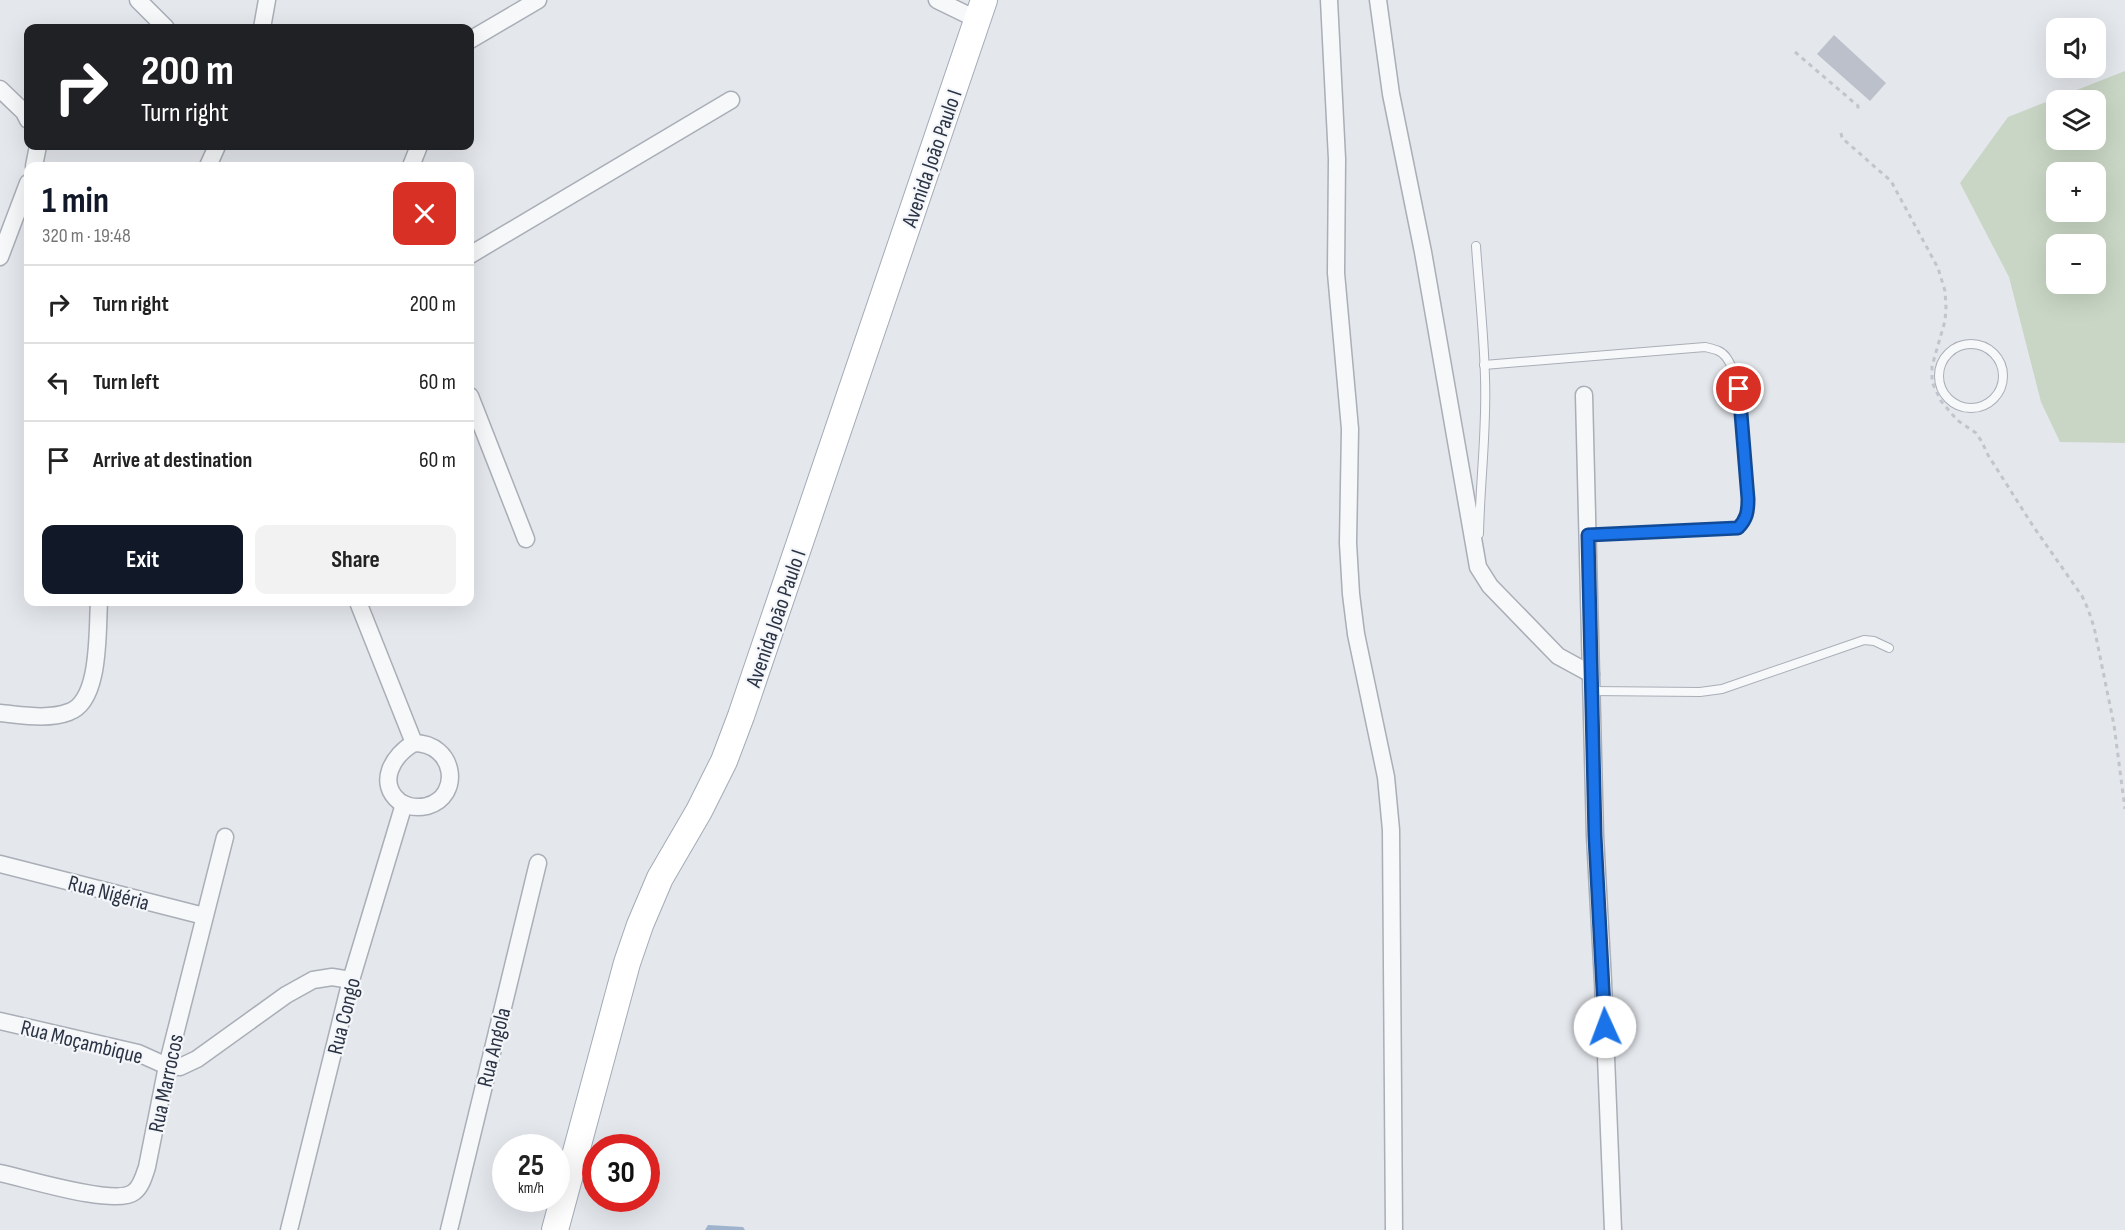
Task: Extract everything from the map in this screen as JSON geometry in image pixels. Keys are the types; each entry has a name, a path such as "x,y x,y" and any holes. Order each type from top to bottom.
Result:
{"main road":[{"name":"Avenida João Paulo I","path":"555,1230 624,973 640,926 660,878 699,811 724,761 741,716 981,10"}],"street":[{"path":"138,0 162,24"},
{"path":"263,24 267,0"},
{"path":"474,38 538,0"},
{"path":"937,0 981,10"},
{"path":"1329,0 1337,159 1336,273 1350,429 1348,543 1351,594 1356,634 1386,777 1391,830 1394,1230"},
{"path":"1378,0 1391,94 1423,252 1478,567 1490,586 1558,656 1591,682"},
{"path":"0,89 24,112"},
{"path":"474,253 731,100"},
{"path":"0,257 24,194"},
{"path":"1584,395 1595,836 1613,1230"},
{"path":"474,406 526,539"},
{"path":"0,713 44,717 70,712 83,703 89,692 94,671 99,606"},
{"path":"360,606 414,743"},
{"path":"414,743 426,743 438,749 447,762 450,779 446,793 436,803 420,808 404,804 393,796 388,782 392,766 404,749 414,743"},
{"name":"Rua Congo","path":"289,1230 351,980 404,804"},
{"name":"Rua Marrocos","path":"0,1173 101,1197 125,1197 134,1192 147,1167 167,1066 225,837"},
{"name":"Rua Angola","path":"449,1230 538,863"},
{"name":"Rua Nigéria","path":"7,866 204,916"},
{"name":"Rua Moçambique","path":"0,1021 138,1053 167,1066 180,1066 197,1059 285,995 314,980 332,977 351,980"}],"lane":[{"path":"1476,246 1484,365 1485,442 1480,479 1478,567"},
{"path":"1966,343 1976,343 1985,346 1999,358 2004,376 2002,385 1992,400 1984,406 1966,408 1957,405 1943,393 1938,375 1944,358 1950,351 1966,343"},
{"path":"1484,365 1705,347 1719,350 1726,357 1739,389 1748,499 1748,513 1744,522 1738,528 1588,535"},
{"path":"1591,682 1700,692 1722,689 1863,639 1874,641 1888,648"}],"path":[{"path":"1795,52 1858,106 1858,109"},
{"path":"1841,133 1842,138 1891,182 1938,268 1945,291 1946,307 1945,321 1930,374 1935,391 1950,413 1976,434 1982,442 2033,526 2082,596 2088,609 2094,627 2114,725 2125,809"}],"green space":[{"path":"2125,71 2125,443 2060,442 2041,402 2009,277 1960,183 2008,117 2046,102 2046,150 2106,150 2106,90 2077,90"}],"water":[{"path":"708,1225 743,1227 745,1230 705,1230"}],"building":[{"path":"1834,35 1886,83 1870,101 1817,54"}],"route":[{"path":"1605,1027 1595,836 1588,535 1738,528 1748,513 1739,389"}]}
